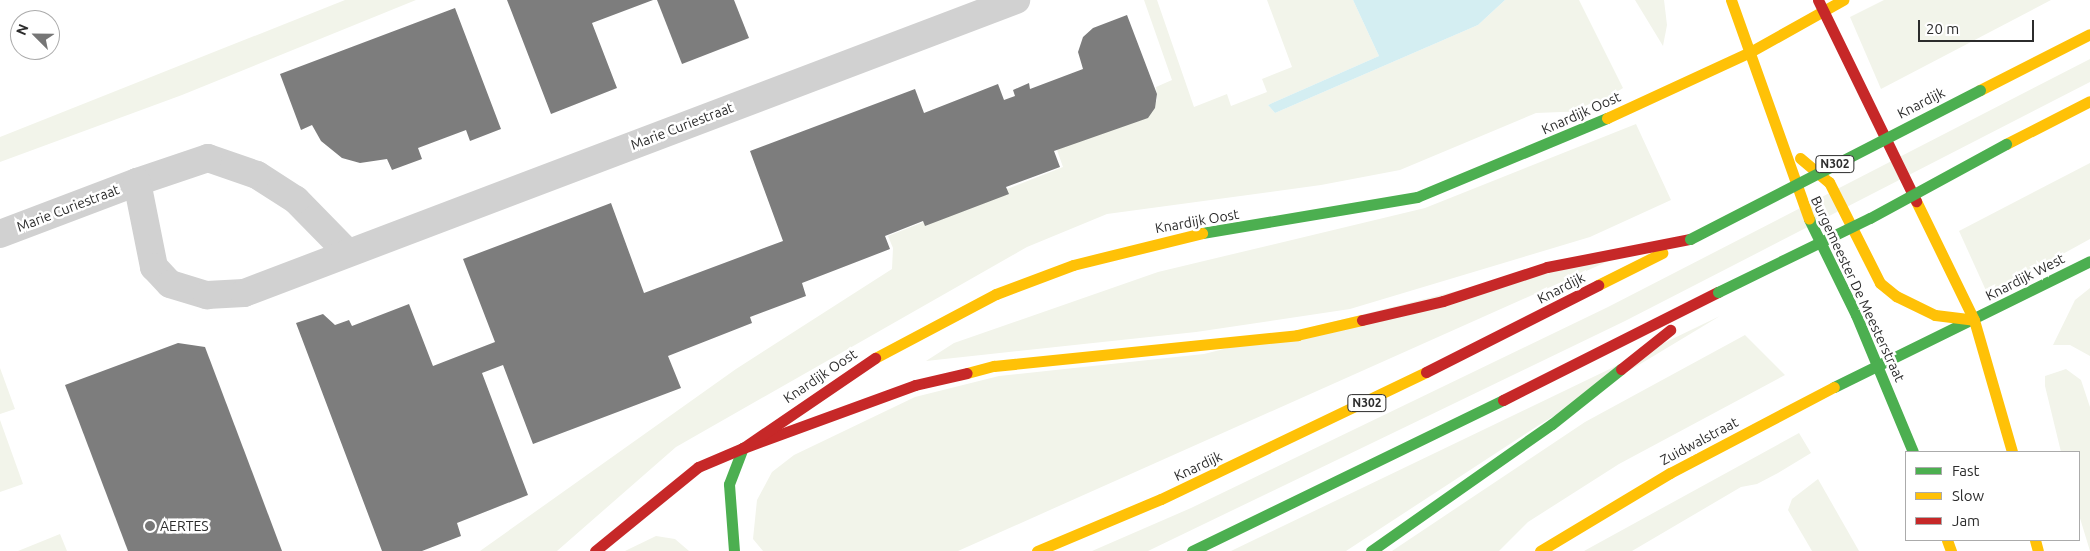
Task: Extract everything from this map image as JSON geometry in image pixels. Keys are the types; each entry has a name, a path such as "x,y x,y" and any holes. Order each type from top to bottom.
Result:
{"main road":[{"name":"Burgemeester De Meesterstraat","path":"1731,0 1784,144 1800,200 1876,364 1913,451"},
{"path":"1818,0 1822,12 1974,320 2012,451"},
{"name":"Knardijk Oost","path":"595,551 698,467 743,448 857,368 996,294 1073,265 1169,240 1417,197 1577,132 1750,52 1843,0"},
{"name":"Knardijk","path":"1037,551 1161,499 1348,412 2090,34"},
{"path":"1192,551 1426,439 1870,218 2006,144 2090,102"},
{"path":"1784,144 1829,182 1880,283 1896,296 1934,314 1974,320"},
{"name":"N302","path":"743,448 915,385 994,366 1297,335 1443,301 1547,267 1690,238"},
{"name":"Knardijk West","path":"1876,364 1974,320 2090,261"},
{"path":"1372,551 1552,424 1718,292"},
{"name":"Zuidwalstraat","path":"1540,551 1670,472 1876,364"},
{"path":"734,551 729,484 743,448"}],"street":[{"name":"Marie Curiestraat","path":"137,182 154,268 170,284 207,295 244,292 1016,0"},
{"name":"Marie Curiestraat","path":"0,234 137,182 208,158 257,175 296,200 347,252"}],"shaded area":[{"path":"345,0 416,0 182,95 0,162 0,137"},
{"path":"1144,0 1157,0 1194,107 1227,94 1231,106 1267,92 1262,79 1292,67 1267,0 1353,0 1379,56 1268,105 1275,113 1478,25 1505,0 1579,0 1623,88 1587,111 1536,113 1400,170 1321,185 1107,214 1027,247 676,447 557,551 480,551 736,369 892,269 893,248 888,236 1063,167 1057,150 1152,109 1157,100 1156,87 1172,80"},
{"path":"1635,0 1664,0 1667,25 1663,46"},
{"path":"1884,0 2051,0 1881,89 1850,17"},
{"path":"2090,59 2090,82 1625,321 1148,551 1092,551 1191,508 1608,307"},
{"path":"1636,124 1671,200 1590,237 1350,309 1196,332 926,361 954,343 1158,272 1425,208"},
{"path":"2090,163 2090,239 1988,295 1959,231"},
{"path":"1649,243 958,551 763,551 753,539 757,500 772,472 794,455 915,397 999,376 1204,354"},
{"path":"2090,288 2090,356 2070,345 2053,345 2075,300"},
{"path":"1720,316 1539,425 1346,551 1231,551"},
{"path":"1745,335 1785,375 1619,464 1528,522 1499,551 1392,551 1585,422"},
{"path":"0,368 15,409 0,414"},
{"path":"2066,369 2081,380 2090,407 2090,551 2080,518 2080,451 2061,451 2045,386 2045,376"},
{"path":"0,420 23,484 0,492"},
{"path":"1799,433 1811,453 1778,473 1757,484 1741,487 1632,551 1584,551"},
{"path":"1818,479 1859,551 1812,551 1788,510 1792,499"},
{"path":"60,534 67,551 18,551"},
{"path":"656,536 675,539 689,551 625,551"}],"water":[{"path":"1353,0 1505,0 1478,25 1275,113 1268,105 1379,56"}],"building":[{"path":"507,0 653,0 592,23 617,88 551,114"},
{"path":"657,0 734,0 749,38 682,64"},
{"path":"455,8 501,129 470,141 466,130 418,148 422,159 392,170 387,159 360,163 342,158 321,141 312,125 301,130 280,74"},
{"path":"1127,15 1157,94 1155,108 1148,118 1054,151 1060,167 1006,187 1009,194 925,226 923,221 885,236 890,249 802,283 806,296 750,317 752,323 668,356 681,388 533,444 503,365 482,373 528,495 457,523 461,536 422,551 382,551 296,323 323,314 335,325 349,320 352,326 409,304 433,366 495,342 463,259 611,203 644,293 783,241 750,151 915,89 924,113 998,84 1004,100 1015,96 1013,90 1029,83 1030,89 1083,69 1078,52 1083,37 1093,28"},
{"path":"178,343 205,347 282,551 128,551 65,385"}],"traffic: fast":[{"path":"1690,239 1980,90"},
{"path":"1202,233 1417,197 1607,118"},
{"path":"1718,292 1870,218 2006,144"},
{"path":"1809,219 1856,315 1913,451"},
{"path":"1834,387 2090,261"},
{"path":"1371,551 1552,424 1621,369"},
{"path":"1192,551 1503,400"},
{"path":"734,551 729,484 743,448"}],"traffic: slow":[{"path":"1731,0 1809,219"},
{"path":"1607,118 1750,52 1843,0"},
{"path":"1980,90 2090,34"},
{"path":"2006,144 2090,101"},
{"path":"1800,158 1829,182 1880,283 1896,296 1935,315 1974,320"},
{"path":"1916,201 1974,320 2012,451"},
{"path":"875,358 996,294 1073,265 1202,233"},
{"path":"1598,285 1662,253"},
{"path":"967,373 994,366 1297,335 1362,320"},
{"path":"1037,551 1161,499 1426,372"},
{"path":"1540,551 1670,473 1834,387"},
{"path":"1947,541 1951,551"},
{"path":"2035,541 2038,551"}],"traffic: jam":[{"path":"1818,0 1916,201"},
{"path":"1362,320 1443,301 1547,267 1690,239"},
{"path":"1426,372 1598,285"},
{"path":"1503,400 1718,292"},
{"path":"1621,369 1670,330"},
{"path":"595,551 698,467 743,448 875,358"},
{"path":"743,448 915,385 967,373"}],"place":[{"name":"AERTES","path":"150,526"}]}
